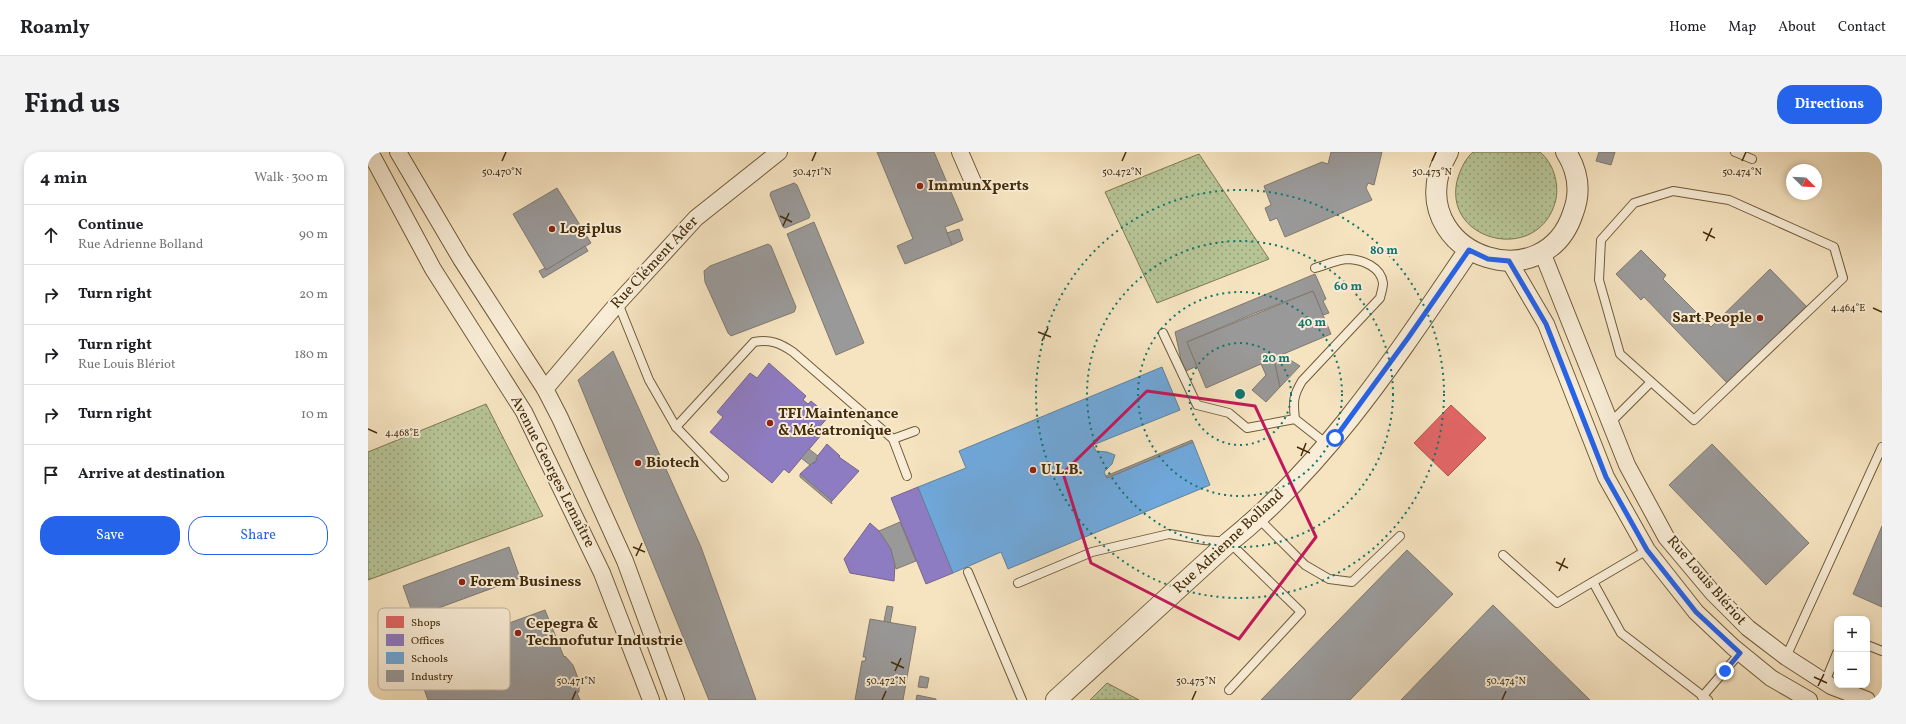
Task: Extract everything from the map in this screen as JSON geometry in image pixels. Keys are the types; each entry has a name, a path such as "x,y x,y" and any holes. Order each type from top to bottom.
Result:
{"street":[{"name":"Avenue Georges Lemaître","path":"370,152 433,269 524,412 602,573 651,700"},
{"name":"Avenue Georges Lemaître","path":"398,152 461,259 545,389 560,418 625,561 676,700"},
{"name":"Rue Clément Ader","path":"545,389 618,303 696,218 779,152"},
{"path":"960,152 973,182"},
{"path":"1448,152 1439,171 1436,194 1441,216 1452,235 1469,250 1488,259 1509,261 1526,259 1542,252 1558,239 1570,223 1577,203 1578,182 1572,162 1566,152"},
{"name":"Rue Adrienne Bolland","path":"1056,700 1229,542 1259,519 1328,445 1408,338 1469,250"},
{"name":"Rue Louis Blériot","path":"1542,252 1627,465 1666,537 1712,593 1748,628 1786,657 1825,682 1867,700"},
{"name":"Rue Louis Blériot","path":"1509,261 1546,324 1606,477 1647,550 1696,612 1740,653 1771,678 1809,700"}],"lane":[{"path":"1735,152 1752,159"},
{"path":"1672,191 1729,200 1834,247 1843,278 1694,420 1652,382 1620,354 1599,280 1601,240 1634,203 1672,191"},
{"path":"1315,268 1348,259 1362,261 1373,267 1381,275 1383,284 1380,298 1302,381 1295,393 1295,419 1328,445"},
{"path":"618,303 650,380 676,427 724,477"},
{"path":"1163,333 1197,405 1229,413 1247,428 1295,419"},
{"path":"676,427 754,342 765,340 781,344 793,352 893,439 907,476"},
{"path":"1611,422 1652,382"},
{"path":"893,439 915,431"},
{"path":"1786,657 1882,446"},
{"path":"1259,519 1305,565 1329,579 1352,582 1400,536"},
{"path":"1018,584 1092,552 1169,534 1204,540 1229,542 1300,612 1229,690"},
{"path":"1503,555 1557,603 1647,550"},
{"path":"968,572 1022,700"},
{"path":"1593,582 1620,633 1705,698 1740,653"},
{"path":"1870,646 1882,651"},
{"path":"1825,682 1834,660"}],"highlighted area":[{"path":"1147,391 1255,406 1316,537 1239,639 1091,563 1063,473"}],"green space":[{"path":"1473,152 1540,152 1545,156 1552,167 1557,186 1556,199 1547,220 1532,233 1514,239 1496,238 1478,231 1464,219 1457,202 1457,181 1463,165"},
{"path":"1199,154 1269,259 1157,303 1105,192"},
{"path":"486,404 543,516 368,580 368,452"},
{"path":"1107,683 1139,700 1090,700"}],"building: Shops":[{"path":"1451,405 1486,438 1448,476 1414,443"}],"building: Offices":[{"name":"TFI Maintenance & Mécatronique","path":"769,363 806,396 803,400 808,404 811,401 829,416 817,430 822,434 789,473 784,469 772,483 710,432 723,417 717,412 750,373 757,378"},
{"path":"827,444 840,456 839,457 859,471 832,501 800,474 817,460 816,458"},
{"path":"918,487 953,573 926,584 891,498"},
{"path":"870,523 879,531 891,549 895,564 894,581 850,573 844,559"}],"building: Schools":[{"name":"U.L.B.","path":"1162,367 1180,410 1093,445 1096,451 1107,452 1115,455 1112,464 1104,472 1107,478 1193,442 1210,485 1008,569 1001,552 953,573 918,487 966,468 959,451"}],"building: Industry":[{"name":"ImmunXperts","path":"877,152 934,152 963,220 945,227 952,245 905,264 897,246 913,239"},
{"path":"1331,152 1382,152 1374,185 1368,183 1366,188 1372,200 1285,237 1277,218 1270,221 1265,208 1271,205 1264,186 1322,162 1328,164"},
{"path":"1599,152 1615,152 1611,165 1596,161"},
{"path":"794,183 797,185 810,215 809,218 785,228 783,227 770,195 771,192"},
{"name":"Logiplus","path":"557,188 591,243 546,270 513,214"},
{"path":"814,222 864,343 836,355 787,234"},
{"path":"959,229 963,240 952,245 947,233"},
{"path":"768,244 771,246 796,307 795,310 794,312 731,336 728,333 705,282 704,271 710,266"},
{"path":"585,246 588,251 543,278 539,271 545,268 546,270"},
{"name":"Sart People","path":"1641,250 1666,275 1663,279 1711,327 1770,269 1808,308 1729,385 1644,297 1641,300 1616,274"},
{"path":"1315,274 1326,299 1323,301 1329,313 1323,315 1313,291 1255,313 1187,342 1197,366 1186,371 1181,360 1175,332"},
{"path":"1313,291 1331,334 1274,358 1280,387 1266,402 1252,390 1266,375 1261,364 1206,388 1187,342"},
{"name":"Biotech","path":"613,351 701,547 756,700 709,700 578,380"},
{"path":"1282,355 1300,366 1280,387 1274,358"},
{"path":"1192,440 1193,442 1107,478 1106,476"},
{"path":"1712,444 1809,543 1766,585 1669,485"},
{"path":"809,449 818,456 816,458 817,460 810,465 801,458"},
{"path":"800,474 831,500 832,504 800,477"},
{"path":"900,522 916,561 896,569 891,549 879,531"},
{"path":"1882,526 1882,607 1853,594"},
{"name":"Forem Business","path":"509,547 520,578 438,608 411,608 403,586"},
{"path":"1407,550 1453,594 1350,700 1261,700"},
{"path":"1493,605 1590,700 1401,700"},
{"path":"887,606 893,607 890,623 884,621"},
{"path":"545,610 564,657 565,656 573,665 579,681 579,692 577,693 580,700 428,700 424,690 510,690 510,623"},
{"path":"870,619 916,627 903,700 855,700 862,661 865,661 866,657 863,657"},
{"path":"920,676 929,678 927,688 918,687"},
{"path":"917,695 936,699 936,700 916,700"}],"place":[{"name":"ImmunXperts","path":"920,186"},
{"name":"Logiplus","path":"552,229"},
{"name":"Sart People","path":"1760,318"},
{"name":"TFI Maintenance & Mécatronique","path":"770,423"},
{"name":"Biotech","path":"638,463"},
{"name":"U.L.B.","path":"1033,470"},
{"name":"Forem Business","path":"462,582"},
{"name":"Cepegra & Technofutur Industrie","path":"518,633"}],"route":[{"path":"1335,438 1408,338 1469,250 1488,259 1509,261 1546,324 1606,477 1647,550 1696,612 1740,653 1725,671"}]}
